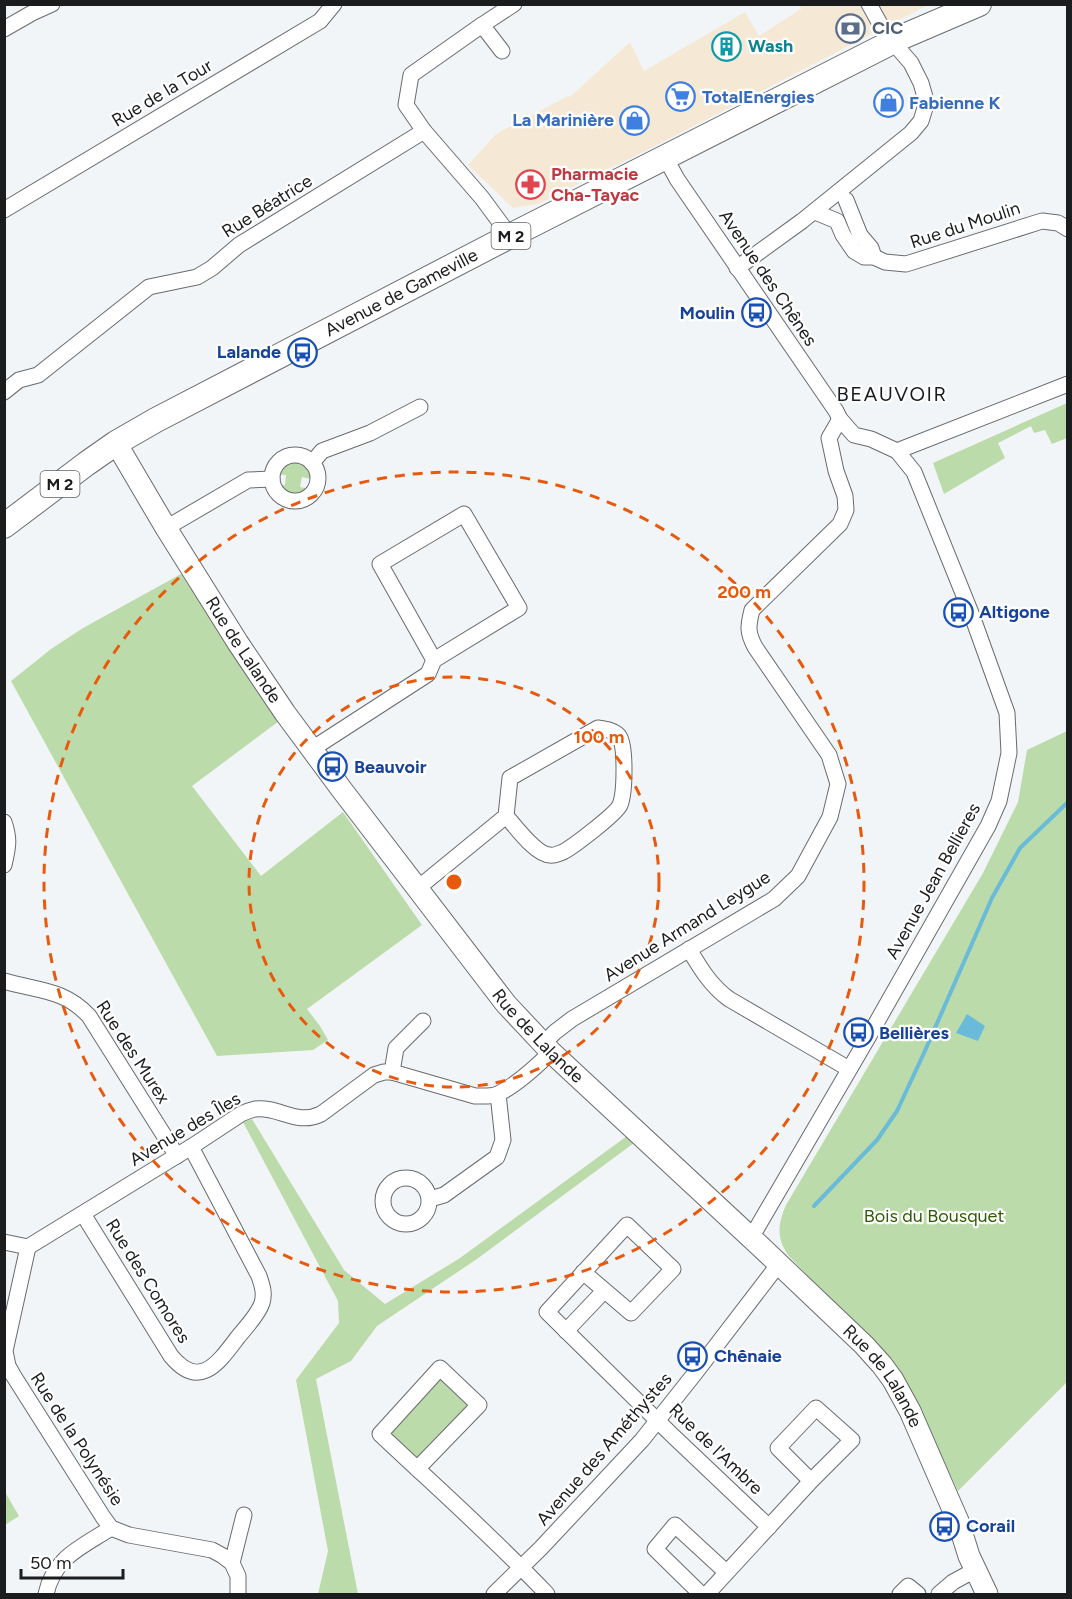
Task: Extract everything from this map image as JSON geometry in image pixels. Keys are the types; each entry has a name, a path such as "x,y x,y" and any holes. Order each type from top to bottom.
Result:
{"main road":[{"name":"Avenue de Gameville","path":"116,443 510,236 892,42 942,12 979,4"},
{"name":"M 2","path":"4,526 116,443"}],"street":[{"path":"4,29 52,4"},
{"name":"Rue de la Tour","path":"4,210 320,21 334,4"},
{"path":"510,236 477,191 424,131 406,105 411,75 514,4"},
{"path":"737,268 814,212 911,133 921,121 926,97 921,83 911,63 885,33 869,4"},
{"path":"482,25 502,51"},
{"name":"Rue Béatrice","path":"4,392 19,380 38,375 149,287 197,277 212,268 239,245 424,131"},
{"name":"Avenue des Chênes","path":"665,157 677,179 840,419"},
{"path":"814,212 837,221 854,180"},
{"path":"846,200 860,235 871,248 874,257"},
{"name":"Rue du Moulin","path":"837,221 854,251 864,257 906,264 1042,221 1059,223 1068,229"},
{"path":"4,371 19,380"},
{"path":"897,451 1068,384"},
{"path":"312,463 322,451 370,433 420,406"},
{"path":"833,456 842,443 854,435 840,419"},
{"name":"Avenue Armand Leygue","path":"547,1048 555,1032 572,1019 774,899 798,876 830,817 838,784 829,755 755,647 748,635 748,629 752,610 840,524 846,510 845,496 836,471 829,438 840,419"},
{"name":"Avenue Jean Bellieres","path":"751,1238 988,826 999,801 1009,753 1007,713 971,613 914,472 897,451 871,439 854,435"},
{"name":"Rue de Lalande","path":"116,443 166,528 285,713 506,1005 547,1048 751,1238 864,1345 882,1365 910,1411 957,1521 969,1556 987,1594"},
{"path":"288,456 301,456 312,463 318,474 317,488 302,501 289,501 274,489 272,479 274,469 288,456"},
{"path":"166,528 248,480 272,479"},
{"path":"312,749 428,674 434,660 519,608 464,514 380,564 434,660"},
{"path":"418,888 506,816 510,778 598,728 610,730 619,737 623,747 623,793 620,806 612,815 562,853 550,855 539,852 506,816"},
{"path":"4,822 9,843 4,865"},
{"path":"689,950 718,991 849,1069"},
{"name":"Rue des Murex","path":"4,981 62,995 72,1000 90,1016 177,1156"},
{"path":"423,1021 396,1048 392,1072 475,1096 487,1097 498,1094 527,1074 547,1048"},
{"name":"Avenue des Îles","path":"28,1247 241,1114 255,1109 264,1109 304,1119 313,1118 374,1075 392,1072"},
{"path":"430,1199 444,1196 497,1157 503,1140 498,1094"},
{"name":"Rue des Comores","path":"83,1214 177,1364 194,1371 203,1372 212,1368 220,1361 255,1315 261,1305 263,1295 259,1276 191,1147"},
{"name":"Rue de l'Ambre","path":"583,1272 631,1313 673,1269 627,1225 583,1272 547,1312 769,1527"},
{"path":"4,1242 28,1247"},
{"name":"Rue de la Polynésie","path":"28,1247 5,1359 103,1517 111,1528 129,1535 212,1550 232,1563"},
{"name":"Avenue des Améthystes","path":"494,1594 522,1568 642,1440 778,1264"},
{"path":"566,1331 604,1291"},
{"path":"417,1469 479,1404 440,1368 380,1434 547,1594"},
{"path":"706,1594 852,1440 816,1408 778,1448 811,1481"},
{"path":"238,1594 238,1576 232,1563 244,1515"},
{"path":"701,1594 655,1549 675,1525 726,1572"},
{"path":"46,1594 48,1584 58,1564 111,1528"},
{"path":"939,1594 953,1582 975,1570"},
{"path":"900,1594 908,1586 918,1594"}],"shaded area":[{"path":"925,4 926,6 538,204 513,208 468,165 496,134 570,97 630,42 644,71 745,12 759,36 801,9 799,5"}],"green space":[{"path":"1067,403 1067,438 1052,444 1045,430 1034,433 1031,426 998,443 1005,458 944,494 933,463"},
{"path":"293,460 305,467 311,479 302,477 300,487 309,489 300,496 290,498 282,494 275,484 285,485 286,475 275,474 282,464"},
{"path":"181,574 279,721 192,786 261,876 343,812 422,925 307,1009 328,1040 313,1050 217,1056 11,681 51,649 83,628"},
{"name":"Bois du Bousquet","path":"1067,731 1067,1382 958,1491 910,1389 882,1354 788,1255 780,1236 780,1224 786,1205 983,873 1018,802 1027,750"},
{"path":"252,1119 344,1270 385,1304 460,1258 627,1136 634,1143 477,1259 377,1326 351,1361 316,1379 358,1594 318,1594 328,1551 296,1380 339,1323 338,1301 243,1122"},
{"path":"442,1377 467,1401 467,1408 416,1459 389,1435"},
{"path":"5,1492 19,1516 4,1525"}],"water":[{"path":"967,1014 985,1026 978,1041 956,1033"}],"waterway":[{"path":"814,1206 877,1140 897,1111 992,898 1020,848 1068,802"}],"place":[{"name":"CIC","path":"851,28"},
{"name":"Wash","path":"727,46"},
{"name":"TotalEnergies","path":"681,97"},
{"name":"Fabienne K","path":"888,103"},
{"name":"La Marinière","path":"635,120"},
{"name":"Pharmacie Cha-Tayac","path":"530,184"},
{"name":"Moulin","path":"756,313"},
{"name":"Lalande","path":"302,352"},
{"name":"Altigone","path":"958,612"},
{"name":"Beauvoir","path":"333,767"},
{"name":"Bellières","path":"858,1033"},
{"name":"Chênaie","path":"693,1356"},
{"name":"Corail","path":"945,1526"}],"district":[{"name":"BEAUVOIR","path":"892,394"}]}
